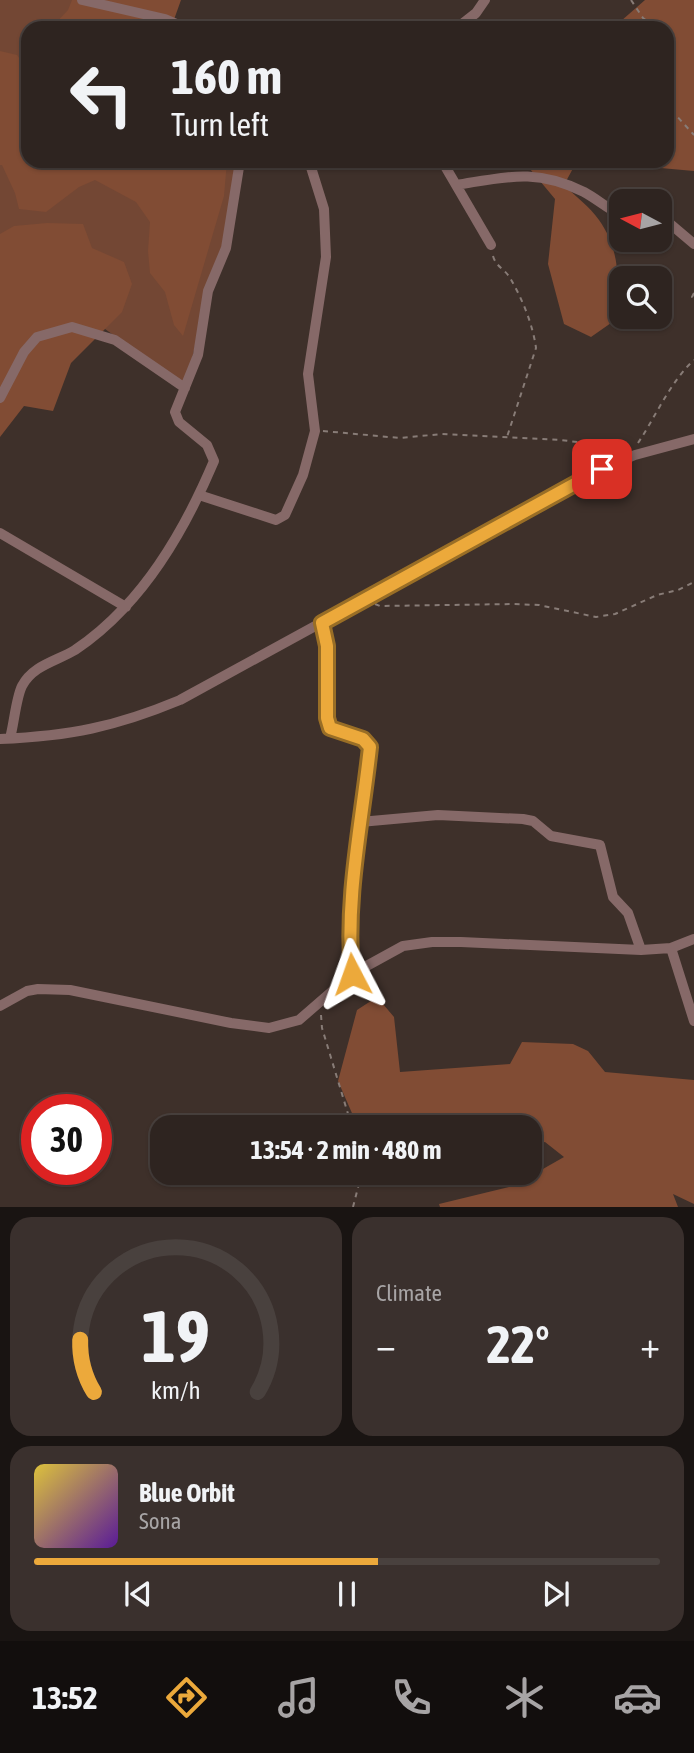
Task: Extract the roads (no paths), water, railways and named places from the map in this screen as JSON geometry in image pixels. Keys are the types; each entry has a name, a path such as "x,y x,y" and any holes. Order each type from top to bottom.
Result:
{"street":[{"path":"82,0 170,21"},
{"path":"466,21 476,13 485,0"},
{"path":"239,168 226,248 208,291 198,355 175,412 179,422 206,445 214,461 199,495 152,574 126,607 100,632 72,651 34,671 22,687 5,738 85,731 143,715 180,701 634,452 694,439"},
{"path":"199,495 276,520 285,515 303,475 315,430 308,374 326,257 324,209 311,168"},
{"path":"446,168 491,245"},
{"path":"456,185 520,175 546,178 584,192 609,208"},
{"path":"672,225 694,244"},
{"path":"0,398 24,352 37,337 72,327 115,340 185,388"},
{"path":"0,533 126,607"},
{"path":"322,623 327,646 327,718 330,728 363,739 370,747 349,943 352,974"},
{"path":"360,822 438,815 523,819 533,821 551,836 600,845 613,897 628,913 641,950"},
{"path":"0,1006 27,991 70,990 268,1028 299,1020 352,974 403,946 432,942 641,950 671,948 694,939"},
{"path":"671,948 694,1021"}]}
